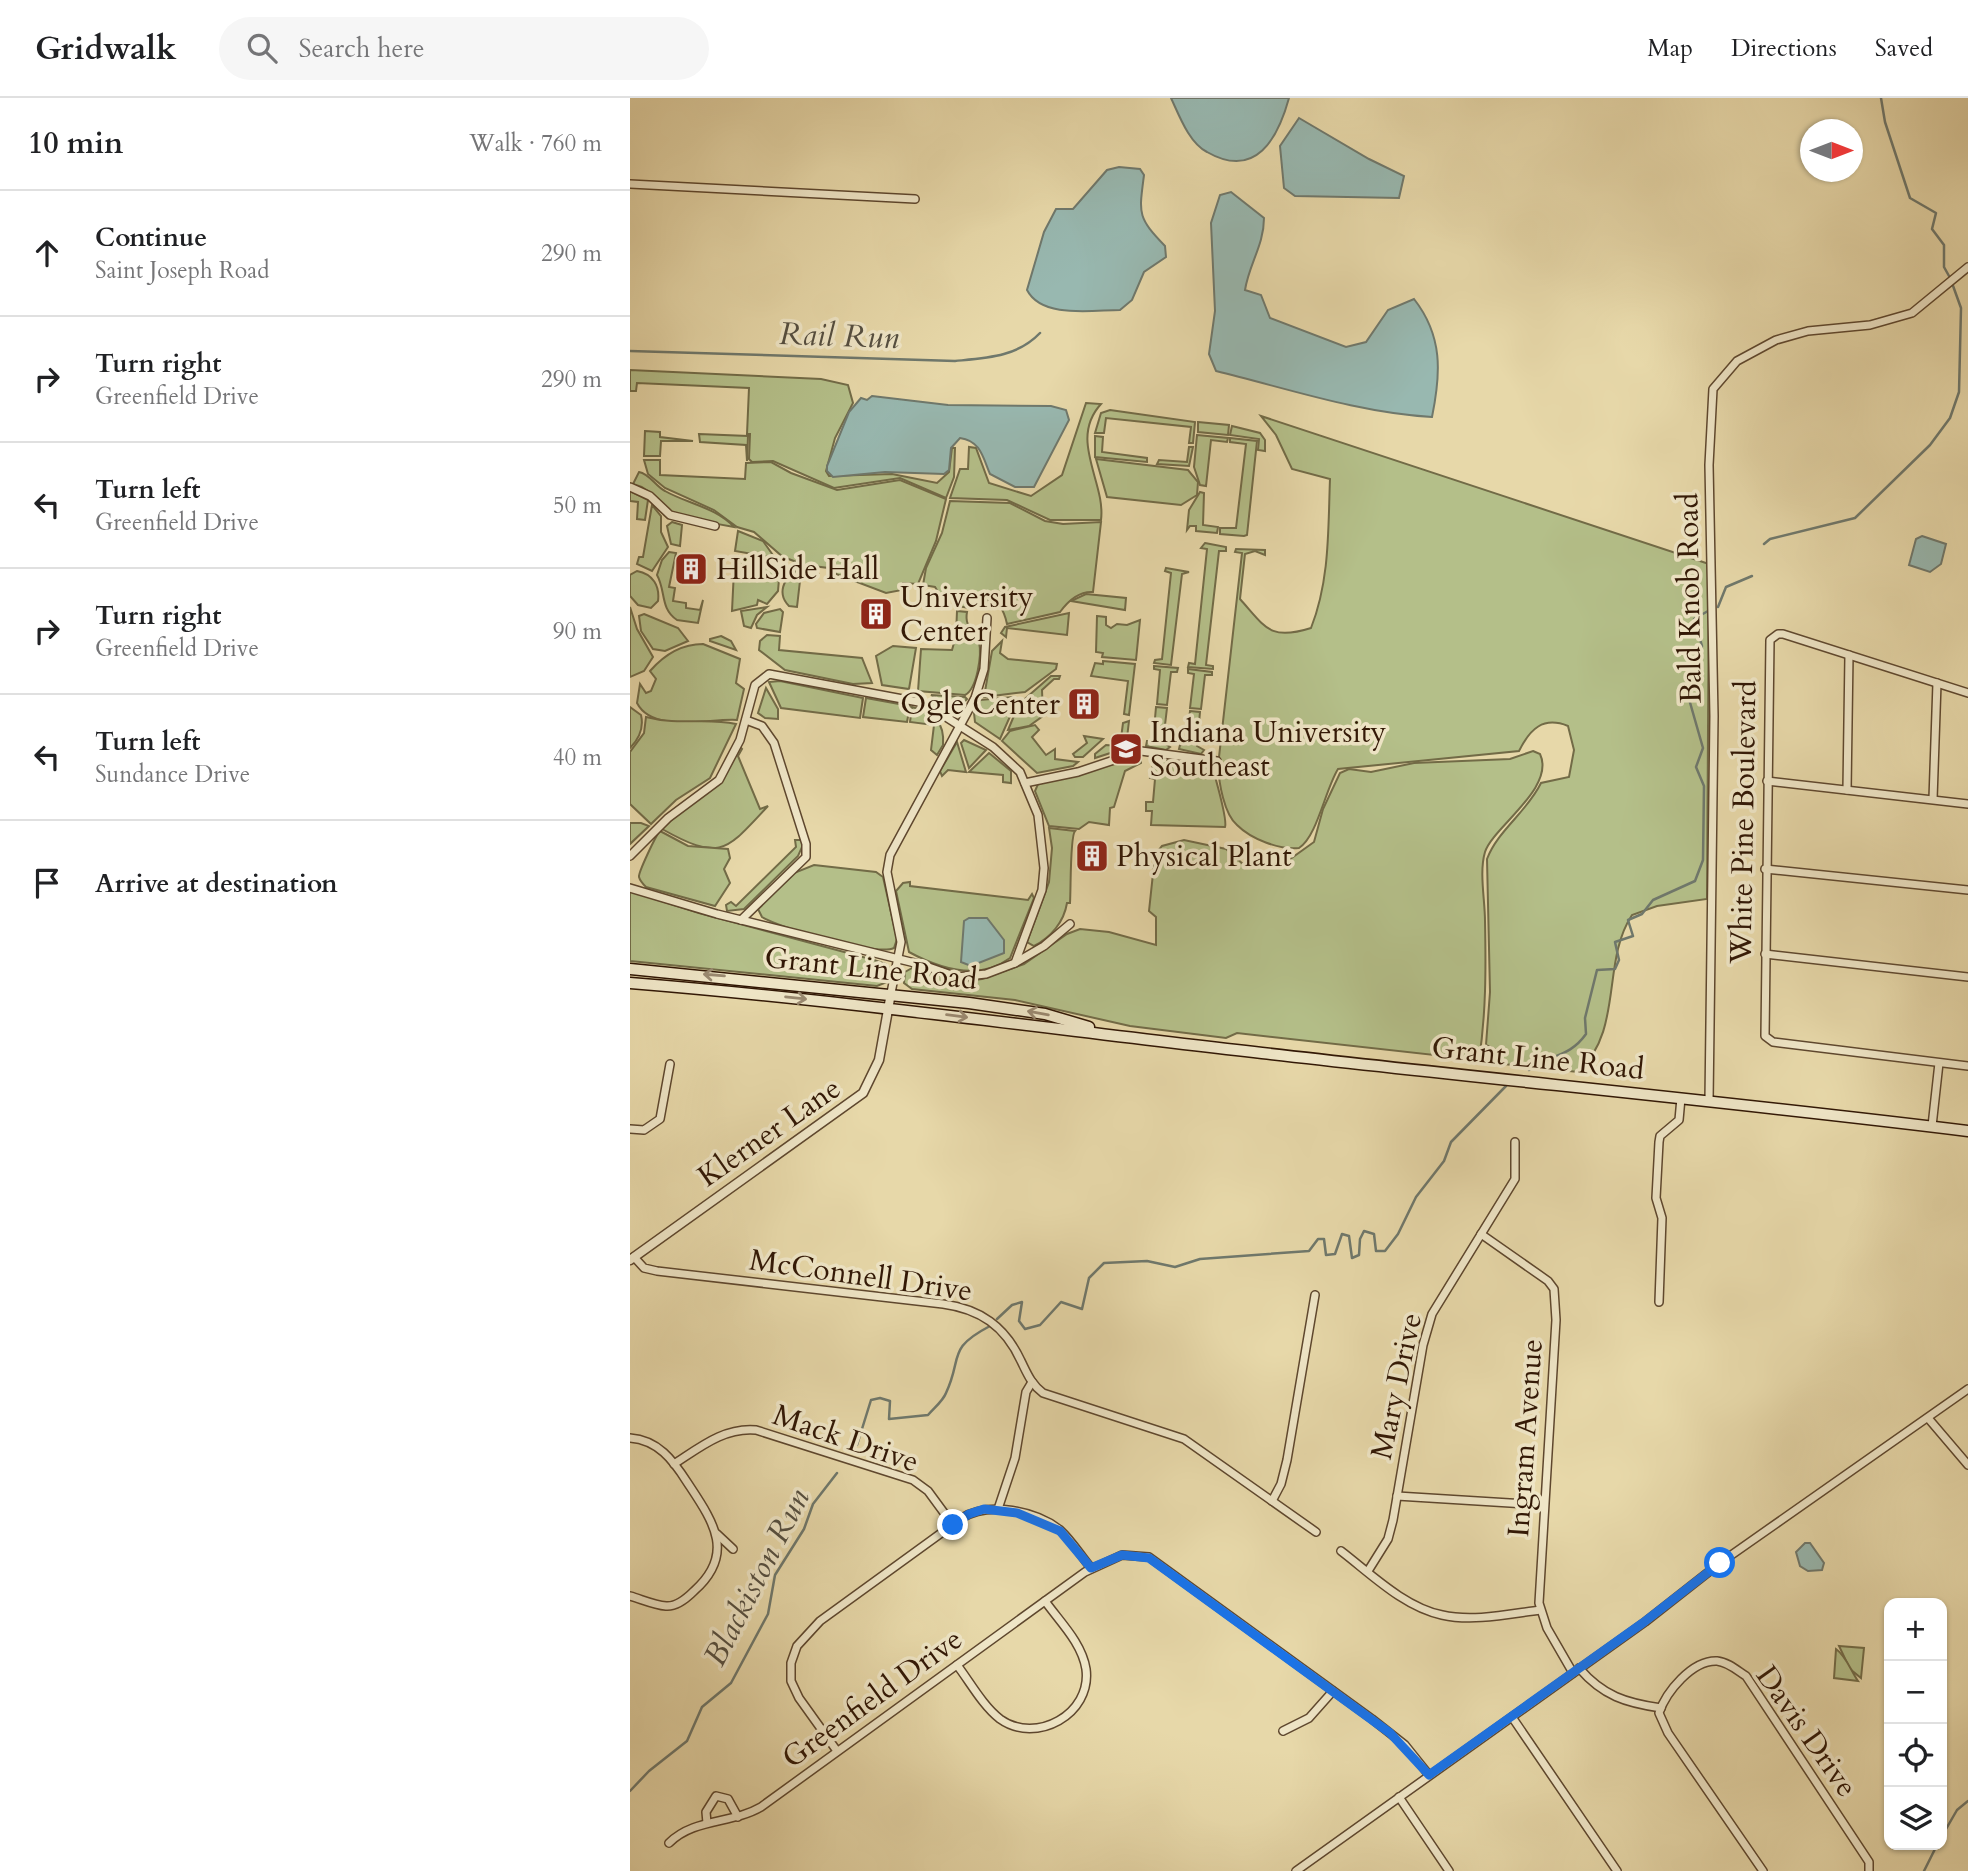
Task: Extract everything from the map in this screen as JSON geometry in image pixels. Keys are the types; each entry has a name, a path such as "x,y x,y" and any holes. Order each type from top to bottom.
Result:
{"main road":[{"name":"Grant Line Road","path":"630,969 891,993 1045,1014 1103,1032"},
{"name":"Grant Line Road","path":"630,984 889,1009 1043,1029 1103,1032 1286,1056 1968,1130"}],"street":[{"path":"630,184 915,199"},
{"name":"Bald Knob Road","path":"1709,1101 1714,716 1709,465 1713,389 1722,375 1737,361 1776,340 1808,331 1870,325 1912,313 1968,267"},
{"path":"630,487 650,496 670,515 715,526"},
{"path":"891,993 900,935 887,872 890,855 982,680 987,618"},
{"name":"White Pine Boulevard","path":"1968,693 1783,634 1770,640 1763,1031 1768,1040 1968,1066"},
{"path":"1847,790 1849,655"},
{"path":"630,856 668,818 719,780 740,740 755,685 769,674 924,702 1005,756 1020,772 1037,812 1045,857 1042,890 1015,963"},
{"path":"1933,799 1937,683"},
{"path":"741,920 806,857 802,832 774,743 762,726 746,720"},
{"path":"1025,783 1078,772 1141,751 1217,761"},
{"path":"1767,781 1968,804"},
{"path":"1765,869 1968,890"},
{"path":"630,888 741,920 966,978 1015,963 1044,946 1070,924"},
{"path":"1765,954 1968,977"},
{"name":"Klerner Lane","path":"632,1259 863,1093 879,1060 891,993"},
{"path":"1932,1126 1939,1063"},
{"path":"630,1129 644,1130 660,1119 670,1064"},
{"path":"1659,1302 1662,1218 1656,1198 1659,1142 1660,1136 1679,1121 1681,1098"},
{"name":"Mary Drive","path":"1367,1571 1388,1539 1423,1345 1432,1314 1515,1179 1515,1142"},
{"name":"Ingram Avenue","path":"1481,1234 1542,1275 1553,1289 1556,1320 1539,1574 1540,1610 1550,1636 1576,1671 1608,1696 1660,1711"},
{"name":"McConnell Drive","path":"632,1259 644,1268 657,1271 970,1309 992,1321 1004,1334 1032,1382 1043,1393 1184,1439 1316,1532"},
{"path":"1272,1501 1281,1484 1287,1460 1315,1295"},
{"path":"998,1509 1015,1458 1026,1392 1032,1382"},
{"path":"1296,1871 1576,1671 1720,1563 1968,1389"},
{"path":"1928,1418 1968,1465"},
{"name":"Mack Drive","path":"674,1464 723,1434 756,1430 913,1480 928,1491 953,1525"},
{"path":"630,1437 651,1443 674,1464 708,1513 716,1533 716,1556 710,1574 679,1603 667,1606 630,1596"},
{"path":"1397,1496 1544,1505"},
{"path":"838,1751 799,1698 791,1681 791,1663 797,1646 820,1620 953,1525 977,1511 998,1509 1054,1527 1091,1568"},
{"path":"716,1533 733,1549"},
{"path":"1341,1551 1416,1605 1441,1615 1478,1617 1540,1610"},
{"name":"Greenfield Drive","path":"669,1843 684,1832 707,1823 738,1817 761,1807 1091,1568 1122,1555 1149,1558 1405,1745 1429,1775"},
{"path":"957,1665 995,1713 1008,1723 1033,1728 1049,1726 1064,1718 1083,1692 1085,1668 1077,1645 1045,1601"},
{"name":"Davis Drive","path":"1660,1711 1671,1687 1710,1662 1729,1665 1746,1676 1869,1862 1869,1871"},
{"path":"1283,1731 1309,1718 1332,1691"},
{"path":"1660,1711 1668,1733 1763,1871"},
{"path":"1512,1717 1617,1871"},
{"path":"707,1823 706,1812 716,1796 728,1799 738,1817"},
{"path":"1399,1797 1448,1871"}],"green space":[{"path":"630,370 821,379 848,385 853,403 835,438 826,471 829,476 892,474 937,483 949,472 952,448 955,448 954,477 946,498 900,478 834,488 773,461 752,462 749,459 750,434 747,434 749,388 637,383 636,391 630,391"},
{"path":"1086,403 1101,404 1092,418 1088,447 1101,506 1101,520 1050,520 1007,500 950,498 960,469 968,469 969,447 976,448 989,483 1031,496 1062,475"},
{"path":"1110,410 1195,422 1193,443 1189,443 1191,427 1106,418 1104,433 1095,433 1101,413"},
{"path":"1261,416 1709,564 1707,899 1657,906 1632,915 1617,953 1607,1016 1601,1036 1592,1055 1578,1072 1485,1062 1489,1057 1496,1057 1497,1050 1486,1045 1490,992 1487,859 1498,839 1541,783 1569,777 1574,750 1568,726 1551,723 1538,726 1519,751 1338,769 1316,824 1299,848 1283,847 1257,839 1237,825 1229,814 1221,789 1218,766 1242,553 1235,552 1236,549 1265,550 1265,555 1255,551 1245,554 1240,599 1263,624 1277,632 1286,633 1311,628 1322,592 1327,554 1330,479 1292,469 1276,435"},
{"path":"1198,422 1229,425 1228,435 1198,432"},
{"path":"1232,426 1260,433 1265,440 1265,451 1258,450 1259,439 1230,435"},
{"path":"645,431 660,432 660,437 693,441 661,441 660,456 644,456"},
{"path":"699,434 748,436 747,461 746,445 700,442"},
{"path":"1197,435 1228,438 1227,442 1211,440 1206,486 1200,485 1194,467"},
{"path":"1095,436 1103,437 1102,452 1147,458 1147,462 1095,457"},
{"path":"1230,438 1257,441 1247,535 1244,536 1220,534 1220,528 1236,528 1246,444 1230,442"},
{"path":"1189,447 1193,447 1189,466 1157,464 1159,460 1187,462"},
{"path":"1096,459 1188,470 1198,482 1197,495 1181,505 1107,497"},
{"path":"644,460 660,460 660,475 745,479 746,463 771,462 791,473 837,490 900,480 946,499 936,541 918,584 903,583 902,590 886,593 836,574 836,569 805,565 783,557 754,532 737,527 714,510 665,488 648,474"},
{"path":"639,472 665,491 710,510 734,527 674,513 648,491 633,484"},
{"path":"630,491 648,500 645,520 637,519 638,502 630,501"},
{"path":"1200,492 1204,493 1203,525 1218,527 1217,533 1196,531 1196,526 1190,526 1187,530 1189,510"},
{"path":"950,501 1010,503 1045,521 1063,524 1101,522 1093,592 1074,598 1060,612 1007,624 1002,610 993,601 982,600 969,608 957,606 958,597 940,595 935,587 923,585 926,568 942,533"},
{"path":"652,505 661,516 661,532 668,547 652,571 637,564 639,557 643,557"},
{"path":"672,522 682,525 680,546 671,544 667,526"},
{"path":"738,531 763,541 775,558 735,551"},
{"path":"1205,543 1226,547 1226,551 1219,551 1206,665 1213,666 1213,669 1188,667 1189,663 1195,664 1207,549 1201,548"},
{"path":"669,552 676,553 669,587 675,588 673,601 686,603 686,608 700,610 703,600 698,623 677,620 668,611 657,575 662,560"},
{"path":"739,556 772,561 780,567 778,591 767,604 758,600 757,605 732,611 734,570 737,570"},
{"path":"804,568 819,574 801,572 797,607 789,606 783,595 784,583 792,574"},
{"path":"1166,568 1189,572 1182,574 1171,665 1154,663 1155,660 1162,659 1171,573 1165,571"},
{"path":"637,571 651,578 658,590 658,601 651,608 638,605 630,596 630,575"},
{"path":"1086,594 1126,598 1125,610 1071,601"},
{"path":"630,607 637,629 653,657 644,671 630,677"},
{"path":"767,607 757,615 751,628 744,626 741,611"},
{"path":"780,609 783,612 780,632 757,628 756,624 764,613"},
{"path":"957,611 967,612 968,625 979,642 979,663 973,686 965,695 918,691 921,649 952,650 956,636"},
{"path":"1069,613 1067,635 1007,628 1006,637 1001,633 1005,627"},
{"path":"644,614 678,628 688,641 665,651 653,649 641,631 639,616"},
{"path":"1097,616 1106,617 1106,625 1111,628 1117,624 1127,625 1140,620 1136,660 1102,657 1103,653 1096,652"},
{"path":"767,635 780,636 779,650 862,658 872,683 853,684 785,670 759,650 760,641"},
{"path":"721,636 731,641 736,650 710,641"},
{"path":"1002,641 1000,653 1008,659 1057,664 1056,669 1025,692 984,697 992,651"},
{"path":"703,644 740,659 736,683 744,689 737,720 668,721 645,713 637,703 640,684 646,693 651,691 656,679 650,671 674,652 687,646"},
{"path":"893,646 916,648 909,689 882,685 876,656"},
{"path":"1103,661 1135,664 1129,715 1124,714 1128,681 1091,676 1095,663 1103,664"},
{"path":"1154,666 1178,668 1177,672 1171,672 1167,705 1157,704 1160,670 1154,669"},
{"path":"1188,669 1212,672 1212,675 1205,675 1201,709 1190,708 1194,674 1188,673"},
{"path":"1051,676 1060,676 1042,690 1043,716 1029,726 1008,730 1019,704"},
{"path":"780,681 863,698 860,718 781,708 769,682"},
{"path":"766,688 778,709 778,719 765,718 758,713"},
{"path":"931,695 965,697 967,699 957,710"},
{"path":"1013,697 1016,703 1000,739 975,722 974,713 980,700"},
{"path":"866,698 910,706 907,722 863,717"},
{"path":"630,707 641,715 642,724 638,737 630,748"},
{"path":"912,707 932,715 940,724 943,745 937,755 931,750 934,725 910,722"},
{"path":"1156,707 1167,708 1163,742 1170,747 1166,750 1146,746 1147,741 1153,741"},
{"path":"1190,711 1200,712 1197,746 1204,750 1201,754 1179,749 1180,745 1186,744"},
{"path":"646,717 670,721 736,724 710,778 676,800 651,824 630,804 630,752 644,733"},
{"path":"1129,721 1127,738 1134,740 1135,745 1095,758 1095,754 1106,745 1120,746 1123,723"},
{"path":"1035,725 1039,730 1032,737 1046,755 1055,749 1055,759 1078,762 1073,766 1037,773 1002,741 1010,731"},
{"path":"1084,736 1103,739 1083,757 1075,757 1073,754 1087,743"},
{"path":"964,740 986,750 969,768 961,743"},
{"path":"957,742 966,772 948,770 942,776 940,771"},
{"path":"740,747 742,749 738,756 760,809 768,806 754,821 732,842 710,848 698,846 662,829 682,810 718,785"},
{"path":"1533,751 1540,754 1543,767 1539,780 1521,807 1490,842 1483,860 1485,974 1479,1060 1237,1033 1226,1038 1130,1026 1015,1000 912,989 904,983 905,972 912,968 960,982 982,979 1024,964 1067,934 1080,929 1109,932 1156,945 1156,917 1149,911 1155,855 1162,846 1184,840 1226,849 1244,865 1286,862 1314,842 1323,809 1340,773 1349,769 1371,772 1414,763 1510,759"},
{"path":"989,753 1011,771 1011,783 1003,782 1003,775 969,772"},
{"path":"1140,757 1141,763 1125,771 1114,807 1110,808 1109,825 1089,822 1079,829 1049,826 1035,791 1038,784"},
{"path":"1154,759 1212,765 1223,807 1225,827 1151,825 1152,811 1146,811 1146,802 1153,802 1155,779 1150,778"},
{"path":"630,823 649,826 630,844"},
{"path":"1049,828 1075,831 1071,852 1070,903 1067,903 1056,928 1034,946 1027,942 1049,882 1052,848"},
{"path":"660,831 688,846 728,849 730,858 724,869 730,883 715,906 646,887 642,882 639,877 641,869"},
{"path":"795,840 802,840 803,845 798,856 744,909 727,911 726,905 731,902 736,906 796,847"},
{"path":"814,865 876,872 883,877 897,939 894,948 849,945 807,934 762,917 758,909 794,873"},
{"path":"910,882 910,886 1028,900 1032,894 1034,898 1010,958 998,965 973,971 946,967 909,952 896,891 903,883"},
{"path":"630,891 699,913 886,964 890,969 887,982 877,986 630,961"},
{"path":"1839,1646 1864,1648 1861,1678 1850,1669"},
{"path":"1836,1649 1846,1660 1858,1681 1834,1678"}],"water":[{"path":"1171,98 1289,98 1271,140 1252,158 1239,161 1224,159 1201,148 1185,128"},
{"path":"1299,118 1404,176 1399,198 1295,196 1284,188 1280,146"},
{"path":"1119,167 1140,169 1144,175 1142,214 1149,228 1165,246 1166,257 1144,272 1132,300 1120,310 1069,311 1044,305 1034,299 1027,290 1044,232 1056,209 1073,209 1107,170"},
{"path":"1231,192 1264,218 1262,237 1245,290 1261,295 1270,318 1346,347 1366,342 1388,310 1414,299 1435,341 1438,370 1432,417 1377,411 1216,371 1209,354 1215,311 1211,223 1220,195"},
{"path":"872,396 948,405 1051,406 1066,410 1069,420 1034,487 1015,487 990,474 977,446 960,438 951,448 949,470 944,474 885,472 833,477 827,471 827,466 849,412 861,398 867,400"},
{"path":"1922,536 1946,544 1941,564 1930,572 1909,565 1916,539"},
{"path":"969,918 987,918 1004,940 1004,953 971,966 961,962 964,921"},
{"path":"1805,1543 1810,1543 1824,1563 1822,1570 1808,1571 1800,1566 1796,1552"}],"waterway":[{"path":"1881,98 1885,122 1910,198 1936,213 1932,229 1944,245 1944,267 1949,276"},
{"path":"1764,544 1770,539 1855,518 1930,445 1950,418 1959,392 1961,308 1952,283"},
{"name":"Rail Run","path":"630,351 955,361 1011,352 1040,333"},
{"name":"Blackiston Run","path":"1718,607 1726,587 1752,576"},
{"name":"Blackiston Run","path":"1529,1070 1573,1048 1586,1034 1585,1018 1597,970 1615,969 1619,960 1615,942 1633,936 1628,920 1642,914 1653,900 1695,881 1703,860 1704,786 1696,767 1703,748 1689,699 1702,646 1694,619 1708,611"},
{"name":"Blackiston Run","path":"997,1319 1012,1305 1022,1302 1019,1321 1025,1329 1040,1325 1061,1302 1082,1309 1089,1278 1104,1263 1147,1261 1175,1267 1200,1259 1309,1251 1318,1239 1324,1239 1326,1255 1335,1254 1342,1234 1349,1236 1352,1258 1359,1255 1360,1239 1364,1231 1374,1234 1376,1251 1385,1251 1398,1234 1416,1197 1444,1161 1451,1142 1506,1086"},
{"name":"Blackiston Run","path":"857,1445 871,1400 880,1398 890,1401 889,1419 928,1415 945,1396 961,1348 990,1326"},
{"name":"Blackiston Run","path":"630,1791 649,1771 687,1741 702,1707 731,1683 768,1614 775,1575 804,1529 813,1504 837,1473"},
{"path":"1947,1827 1957,1810 1968,1801"},
{"path":"1924,1871 1934,1850"}],"place":[{"name":"HillSide Hall","path":"691,569"},
{"name":"University Center","path":"876,614"},
{"name":"Ogle Center","path":"1084,704"},
{"name":"Indiana University Southeast","path":"1126,749"},
{"name":"Physical Plant","path":"1092,856"}],"route":[{"path":"953,1525 969,1514 993,1508 1017,1513 1054,1527 1066,1536 1091,1568 1122,1555 1149,1558 1372,1719 1405,1745 1429,1775 1644,1622 1720,1563"}]}
